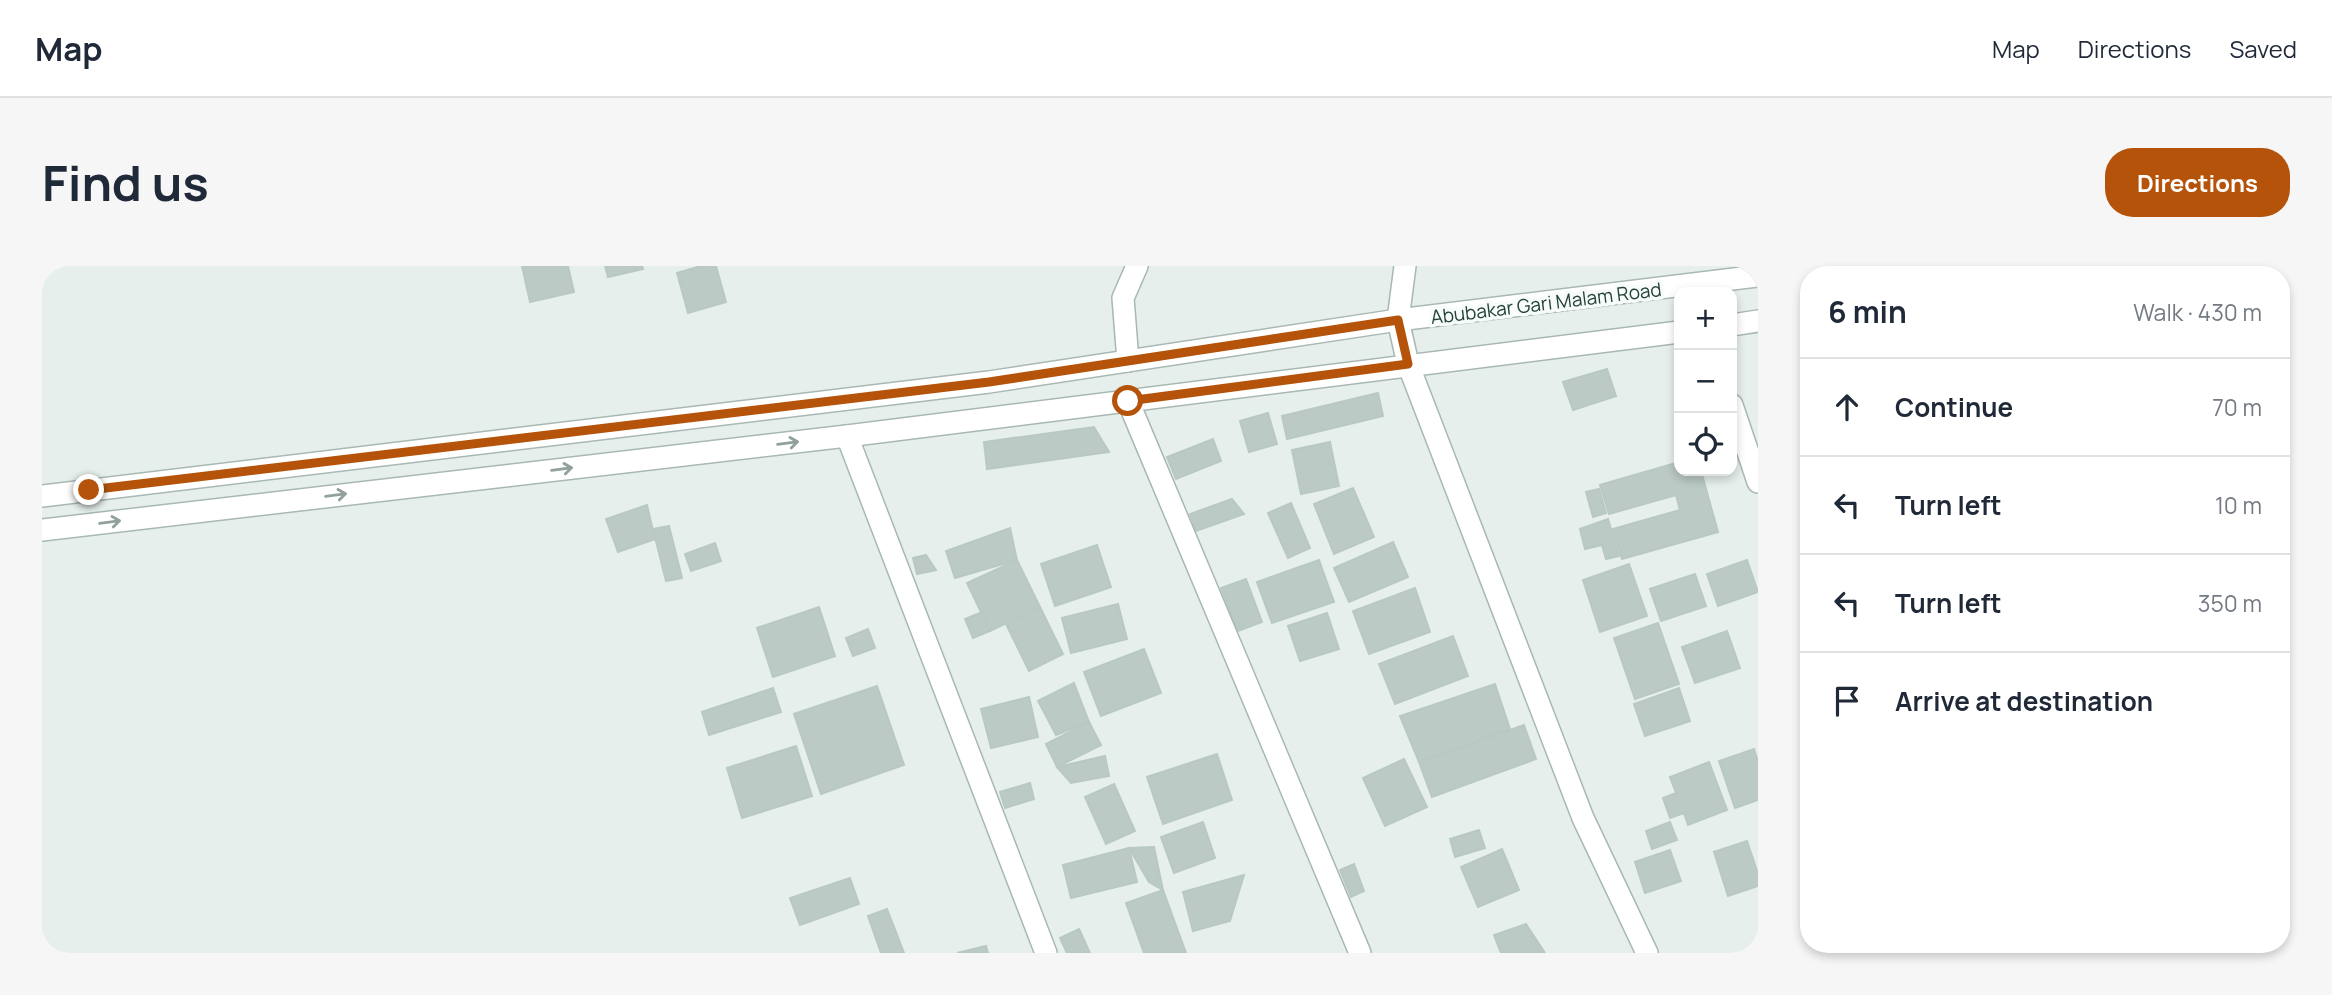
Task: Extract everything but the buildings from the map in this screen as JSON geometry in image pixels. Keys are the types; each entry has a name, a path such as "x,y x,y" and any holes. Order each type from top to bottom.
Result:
{"street":[{"path":"1128,361 1123,298 1136,266"},
{"path":"1405,266 1398,320 1408,364 1583,818 1647,953"},
{"name":"Abubakar Gari Malam Road","path":"42,496 989,382 1398,320 1758,276"},
{"path":"1737,324 1758,321"},
{"path":"42,530 847,436 1674,333"},
{"path":"1128,401 1360,953"},
{"path":"1735,413 1758,482"},
{"path":"847,436 1046,953"}],"route":[{"path":"89,490 989,382 1398,320 1408,364 1128,401"}]}
